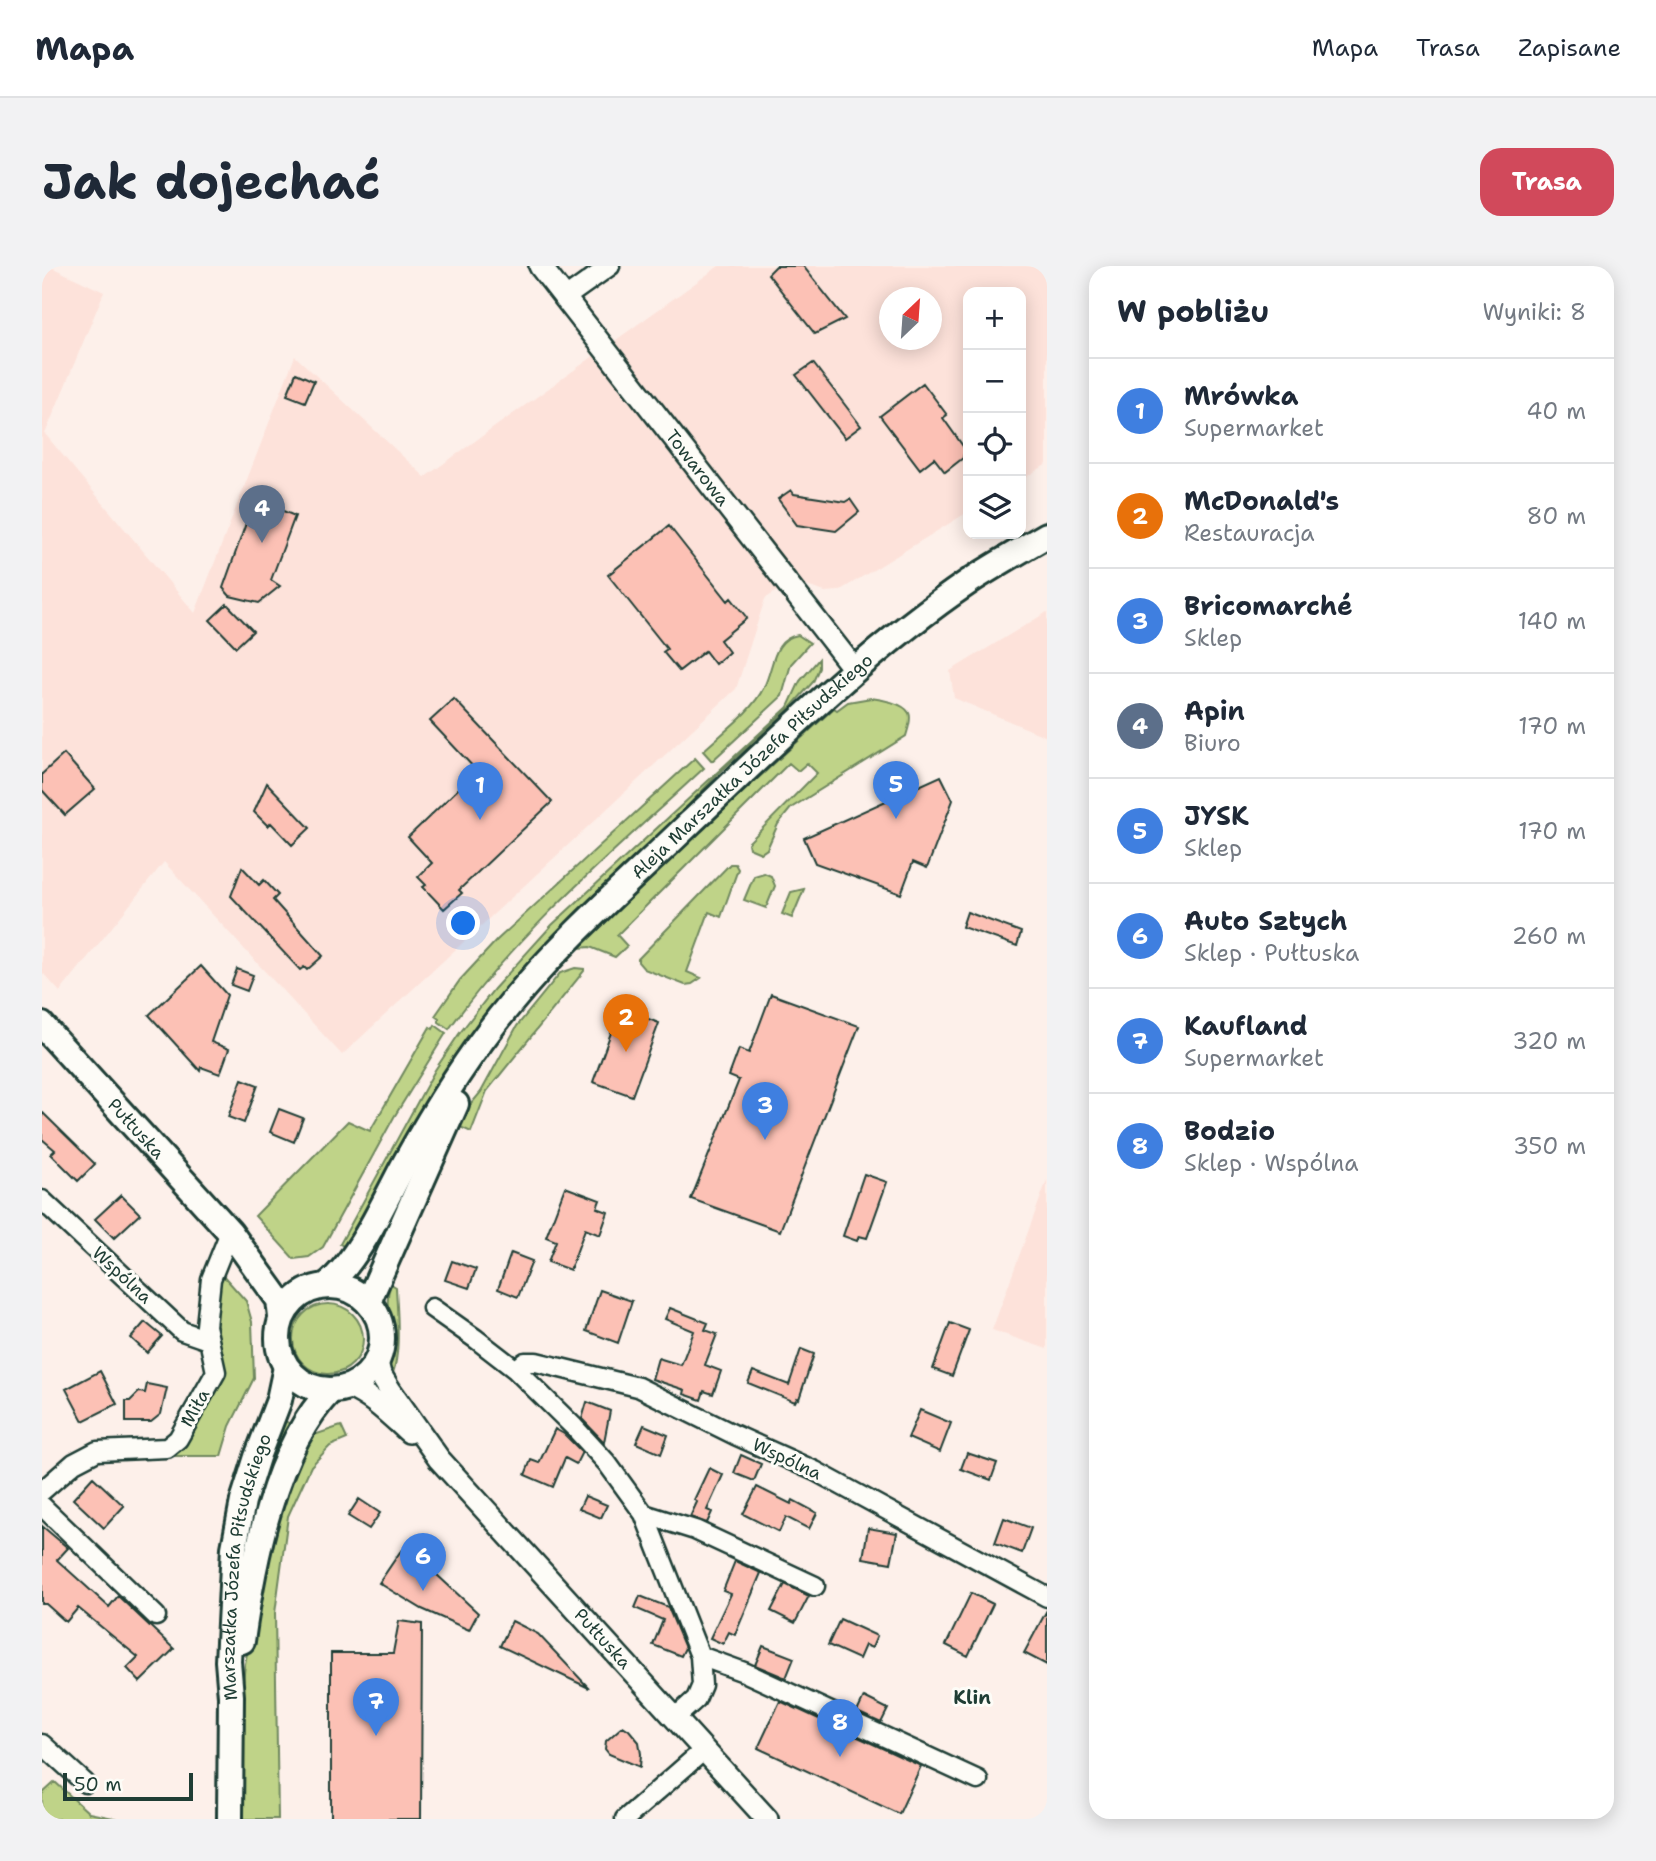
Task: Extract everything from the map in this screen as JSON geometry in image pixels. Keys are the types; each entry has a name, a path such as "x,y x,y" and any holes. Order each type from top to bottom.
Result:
{"main road":[{"name":"Aleja Marszałka Józefa Piłsudskiego","path":"318,1287 337,1277 352,1258 452,1086 511,1003 565,944 855,670 970,582 1047,535"},
{"name":"Pułtuska","path":"42,1025 230,1232 279,1300 281,1317"},
{"name":"Aleja Marszałka Józefa Piłsudskiego","path":"368,1302 489,1034"},
{"name":"Pułtuska","path":"230,1232 296,1284 318,1287"},
{"path":"318,1287 349,1289 368,1302 382,1326 382,1345 377,1363 365,1377 340,1389 306,1384 286,1367 281,1358 277,1338 281,1317 293,1301 318,1287"},
{"name":"Marszałka Józefa Piłsudskiego","path":"231,1696 228,1661 234,1548 243,1501 279,1400 286,1367"},
{"name":"Marszałka Józefa Piłsudskiego","path":"231,1696 258,1556 284,1462 309,1417 340,1389"},
{"path":"230,1819 231,1696"}],"street":[{"name":"Towarowa","path":"540,266 855,670"},
{"path":"565,298 610,266"},
{"name":"Wspólna","path":"42,1200 182,1331 208,1340"},
{"name":"Miła","path":"42,1491 74,1463 97,1451 167,1448 178,1439 216,1372 206,1326 211,1279 230,1232"},
{"path":"432,1308 516,1370 590,1445 644,1514 700,1656 702,1685 696,1699 675,1718"},
{"name":"Wspólna","path":"516,1370 525,1362 536,1362 638,1387 736,1436 815,1471 1047,1597"},
{"name":"Pułtuska","path":"377,1363 390,1390 439,1459"},
{"name":"Pułtuska","path":"340,1389 363,1393 377,1402 439,1459 766,1819"},
{"path":"42,1506 156,1616"},
{"path":"644,1514 695,1531 815,1586"},
{"path":"700,1656 744,1672 978,1780"},
{"path":"42,1745 85,1783"},
{"path":"625,1819 704,1750"}],"shaded area":[{"path":"42,266 49,266 104,292 45,434 195,613 295,356 425,477 719,266 1047,266 1047,464 1026,477 1026,287 963,287 963,515 839,591 825,592 791,581 765,599 736,689 342,1055 164,862 60,992 42,972"},
{"path":"1047,612 1047,737 954,698 950,671"},
{"path":"1047,1180 1047,1349 992,1330"}],"green space":[{"path":"798,635 810,643 791,664 782,696 712,761 703,751 752,705 764,687 778,648 789,638"},
{"path":"819,659 819,668 813,682 791,707 718,774 650,846 574,920 349,1249 340,1244 435,1070 494,989 552,925 788,707 800,681"},
{"path":"871,698 892,702 909,713 906,736 791,808 778,824 767,849 761,853 749,848 748,843 817,773 807,763 798,771 789,763 617,935 627,946 615,957 590,947 579,948 578,945 834,708 837,710 848,702"},
{"path":"695,758 704,768 537,924 477,992 449,1029 439,1022 435,1016 460,980 497,940"},
{"path":"730,864 735,864 738,869 721,917 709,912 687,972 701,978 685,985 644,969 638,959"},
{"path":"764,873 771,876 775,886 766,908 744,900 754,876"},
{"path":"804,889 792,918 782,914 791,892"},
{"path":"575,968 584,971 487,1091 471,1132 458,1126 461,1116 481,1092 517,1026 560,973"},
{"path":"435,1025 446,1033 394,1117 323,1247 309,1257 294,1259 255,1216 348,1121 370,1131 430,1027 433,1029"},
{"path":"220,1272 246,1301 252,1322 254,1378 230,1426 221,1456 162,1456 181,1448 199,1421 220,1380 212,1327"},
{"path":"391,1284 396,1287 398,1335 396,1360 390,1380 393,1341 388,1298"},
{"path":"335,1304 348,1310 357,1319 361,1325 361,1353 353,1364 342,1372 321,1374 303,1364 295,1353 293,1332 303,1314 314,1306"},
{"path":"280,1418 290,1424 270,1470 246,1569 245,1531"},
{"path":"341,1426 347,1439 330,1446 311,1466 288,1516 275,1613 278,1819 240,1819 241,1703 245,1664 266,1552 289,1467 308,1437"},
{"path":"55,1782 89,1813 118,1819 42,1819 42,1794"}],"building":[{"path":"776,266 803,266 845,319 815,334 768,274"},
{"path":"813,363 861,426 845,438 796,375"},
{"path":"296,373 314,381 305,402 287,395"},
{"path":"923,383 947,415 943,418 963,446 963,458 945,472 934,458 920,469 880,416"},
{"path":"791,490 794,494 845,502 850,499 859,512 836,531 797,525 778,499"},
{"path":"269,505 295,516 271,580 280,586 259,603 230,596 223,588 250,512 265,517"},
{"path":"669,526 728,601 731,598 747,618 720,640 729,652 715,664 705,651 679,671 663,652 667,649 608,575"},
{"path":"227,604 253,631 236,647 210,620"},
{"path":"454,699 552,802 459,890 462,893 444,909 423,887 426,885 418,877 432,863 408,837 477,771 430,721"},
{"path":"64,754 95,789 65,815 42,790 42,774"},
{"path":"941,776 953,800 927,868 913,862 901,894 815,863 804,838"},
{"path":"267,783 310,828 292,845 271,823 268,826 254,812"},
{"path":"242,867 259,885 264,880 278,895 273,900 323,956 307,970 304,967 300,970 231,896"},
{"path":"967,912 1021,932 1017,946 962,927"},
{"path":"201,966 227,995 211,1042 229,1049 220,1074 201,1067 200,1071 149,1015"},
{"path":"237,969 253,975 247,991 231,985"},
{"path":"771,994 859,1026 780,1231 691,1199 739,1080 729,1076 739,1049 749,1053"},
{"path":"620,1008 659,1023 632,1096 593,1082"},
{"path":"242,1079 258,1085 244,1123 228,1117"},
{"path":"279,1109 303,1118 294,1142 270,1132"},
{"path":"42,1112 95,1164 78,1181 51,1154 55,1150 42,1139"},
{"path":"864,1174 887,1182 867,1238 859,1236 857,1241 843,1236"},
{"path":"565,1187 600,1200 597,1208 608,1212 600,1235 585,1229 570,1270 548,1262 556,1241 546,1237"},
{"path":"121,1195 140,1214 114,1238 95,1219"},
{"path":"511,1253 532,1261 518,1297 498,1289"},
{"path":"452,1261 476,1269 469,1288 445,1280"},
{"path":"600,1290 632,1301 618,1343 586,1331"},
{"path":"670,1308 708,1323 705,1330 717,1334 705,1365 721,1371 713,1394 704,1391 701,1400 684,1394 685,1390 652,1379 658,1358 681,1365 694,1331 665,1319"},
{"path":"145,1322 162,1336 147,1353 131,1338"},
{"path":"950,1323 969,1330 952,1376 933,1369"},
{"path":"801,1349 814,1354 799,1399 795,1402 748,1383 753,1371 789,1385"},
{"path":"100,1371 117,1404 83,1421 66,1389"},
{"path":"147,1384 167,1388 161,1414 151,1422 126,1422 126,1401 130,1401 139,1392 145,1393"},
{"path":"587,1402 610,1411 604,1442 582,1419"},
{"path":"920,1410 951,1423 940,1452 908,1438"},
{"path":"644,1425 668,1435 661,1454 636,1443"},
{"path":"555,1429 582,1452 576,1464 565,1458 553,1487 525,1475 531,1460 539,1463"},
{"path":"967,1453 997,1463 991,1480 961,1469"},
{"path":"741,1455 761,1464 754,1481 734,1473"},
{"path":"709,1468 723,1475 707,1510 712,1512 707,1523 690,1517 697,1502 694,1500"},
{"path":"93,1477 124,1506 104,1528 73,1499"},
{"path":"757,1487 791,1504 793,1500 817,1513 809,1529 786,1517 779,1532 743,1514"},
{"path":"585,1496 607,1505 601,1518 579,1509"},
{"path":"359,1499 380,1513 369,1529 348,1516"},
{"path":"1004,1518 1031,1528 1022,1553 995,1543"},
{"path":"42,1526 68,1548 57,1560 109,1607 118,1596 174,1649 140,1682 127,1668 138,1657 78,1608 66,1622 46,1604 42,1604"},
{"path":"868,1528 897,1533 891,1563 863,1558"},
{"path":"407,1547 478,1613 469,1630 422,1609 379,1583 400,1552"},
{"path":"735,1561 761,1573 735,1635 729,1632 723,1644 710,1638 731,1594 723,1591"},
{"path":"785,1584 809,1596 795,1623 771,1611"},
{"path":"971,1593 993,1604 968,1656 946,1645"},
{"path":"640,1596 668,1607 685,1648 681,1656 653,1645 663,1620 635,1608"},
{"path":"1047,1610 1047,1665 1024,1653"},
{"path":"840,1619 877,1636 872,1648 865,1645 859,1659 828,1645"},
{"path":"399,1621 422,1624 421,1819 331,1819 331,1653 393,1653"},
{"path":"512,1621 538,1634 589,1688 500,1646"},
{"path":"763,1646 794,1658 786,1678 755,1665"},
{"path":"864,1697 888,1709 881,1723 857,1712"},
{"path":"780,1701 921,1766 899,1814 758,1748"},
{"path":"623,1726 639,1742 640,1767 609,1754 605,1749 606,1741"}],"place":[{"name":"Apin","path":"262,543"},
{"name":"JYSK","path":"896,819"},
{"name":"Mrówka","path":"480,820"},
{"name":"McDonald's","path":"626,1052"},
{"name":"Bricomarché","path":"765,1140"},
{"name":"Auto Sztych","path":"423,1591"},
{"name":"Kaufland","path":"376,1736"},
{"name":"Bodzio","path":"840,1757"}],"district":[{"name":"Klin","path":"972,1697"}]}
